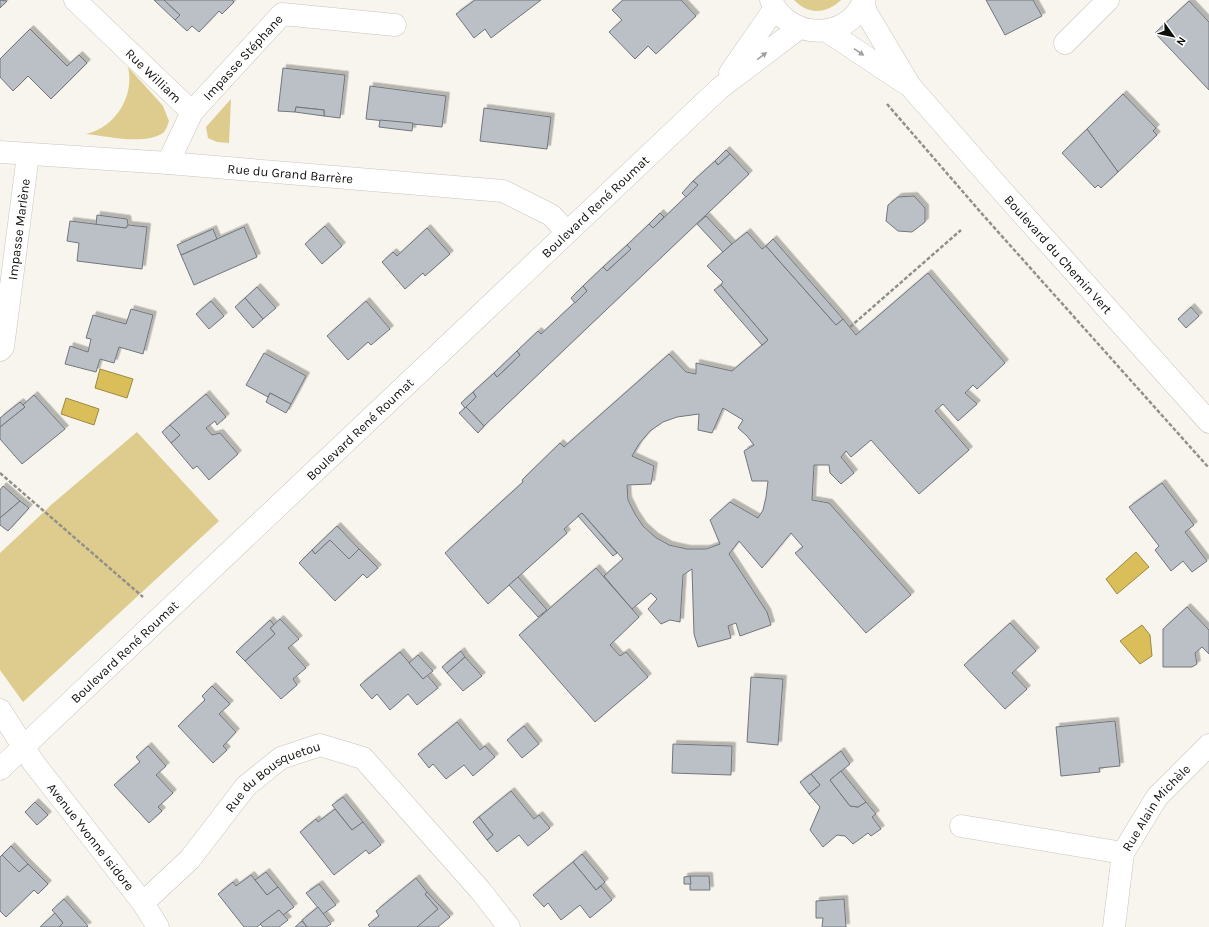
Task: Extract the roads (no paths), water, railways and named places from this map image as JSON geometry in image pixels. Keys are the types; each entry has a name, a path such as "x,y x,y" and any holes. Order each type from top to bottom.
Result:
{"street":[{"name":"Rue William","path":"75,0 192,112 168,163"},
{"path":"1065,43 1108,0"},
{"path":"773,4 785,20 799,28 814,31 838,27 848,21 857,13 863,1"},
{"name":"Boulevard du Chemin Vert","path":"863,1 867,14 910,86 1002,192 1209,422"},
{"name":"Boulevard René Roumat","path":"720,88 773,4"},
{"name":"Impasse Stéphane","path":"192,112 282,14 395,25"},
{"name":"Boulevard René Roumat","path":"0,769 720,88 799,28"},
{"name":"Boulevard du Chemin Vert","path":"827,30 910,86"},
{"name":"Rue du Grand Barrère","path":"0,152 168,163 503,191 551,216 568,232"},
{"name":"Impasse Marlène","path":"0,350 3,347 28,155"},
{"name":"Avenue Yvonne Isidore","path":"0,710 23,747 143,903 158,927"},
{"name":"Rue du Bousquetou","path":"143,903 190,858 246,786 281,758 320,745 363,758 480,890 509,927"},
{"name":"Rue Alain Michèle","path":"1114,927 1123,853 1157,797 1209,745"},
{"path":"961,826 1123,853"}]}
